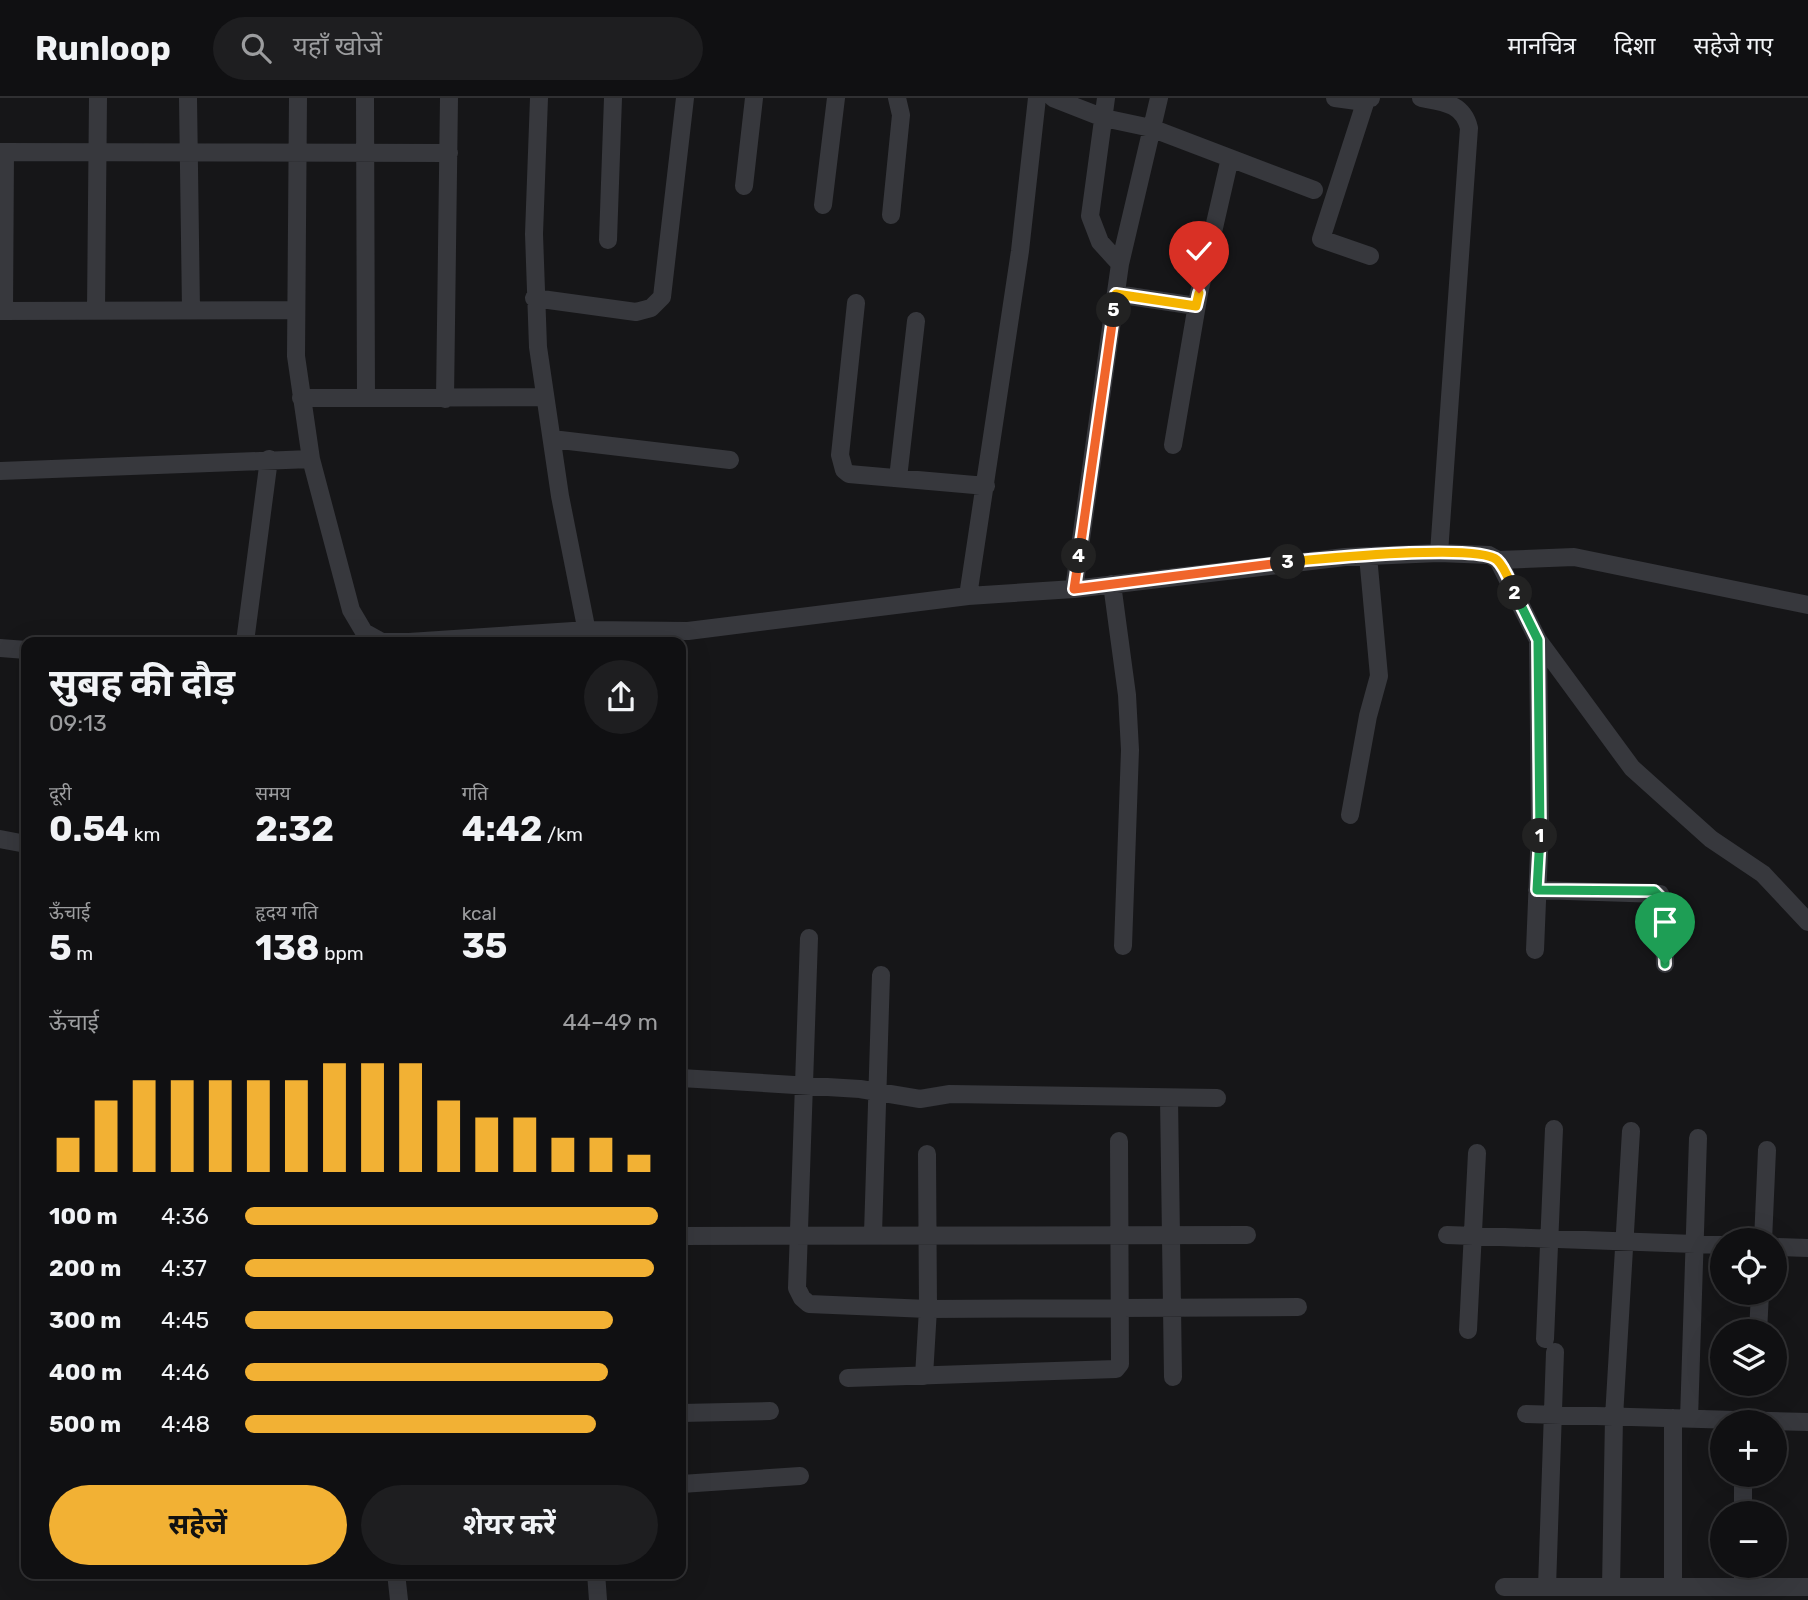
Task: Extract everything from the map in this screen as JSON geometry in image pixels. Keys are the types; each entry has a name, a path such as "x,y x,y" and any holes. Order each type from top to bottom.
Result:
{"street":[{"path":"96,310 98,98"},
{"path":"188,98 191,310"},
{"path":"298,98 296,310 301,398 311,459 351,610 364,632 373,637"},
{"path":"365,98 366,398"},
{"path":"445,399 449,98"},
{"path":"539,98 534,298 544,397 560,496 588,636"},
{"path":"608,240 613,98"},
{"path":"534,298 636,312 650,308 662,297 685,98"},
{"path":"744,186 754,98"},
{"path":"823,205 836,98"},
{"path":"891,215 901,115 897,98"},
{"path":"968,596 1020,251 1037,98"},
{"path":"1053,98 1104,118 1152,128 1314,190"},
{"path":"1105,98 1090,216 1100,242 1121,264"},
{"path":"1074,589 1121,264 1158,98"},
{"path":"1335,98 1369,99 1321,239 1370,256"},
{"path":"1421,98 1460,109 1469,128 1439,553"},
{"path":"296,310 2,311 3,152 98,150 298,154 449,153"},
{"path":"1173,445 1196,306 1230,158"},
{"path":"1116,294 1196,306"},
{"path":"856,303 840,464 849,474 986,486"},
{"path":"898,478 916,321"},
{"path":"301,398 544,397"},
{"path":"552,439 730,460"},
{"path":"246,637 269,459"},
{"path":"0,471 311,459"},
{"path":"558,637 688,631 968,596 1074,589 1289,562 1439,553 1489,555 1498,560 1574,557 1808,605"},
{"path":"1350,815 1379,676 1368,556"},
{"path":"1498,560 1538,640 1632,768 1651,788 1712,839 1763,874 1808,922"},
{"path":"1112,584 1127,695 1129,750 1123,946"},
{"path":"1535,950 1541,718 1538,640"},
{"path":"0,648 21,650"},
{"path":"0,839 21,843"},
{"path":"1537,890 1654,891 1660,894 1663,900 1665,964"},
{"path":"809,938 797,1288 809,1304 928,1309 1298,1307"},
{"path":"873,1234 881,975"},
{"path":"686,1078 877,1092 920,1099 950,1094 1217,1098"},
{"path":"1169,1098 1173,1377"},
{"path":"1547,1587 1552,1415 1550,1238 1554,1129"},
{"path":"1611,1587 1614,1417 1631,1131"},
{"path":"1672,1587 1699,1138"},
{"path":"848,1378 1116,1370 1120,1364 1119,1141"},
{"path":"1764,1228 1767,1150"},
{"path":"1468,1330 1477,1153"},
{"path":"924,1376 928,1309 927,1154"},
{"path":"686,1236 799,1233 1247,1235"},
{"path":"1447,1235 1710,1245"},
{"path":"1787,1247 1808,1248"},
{"path":"686,1413 770,1411"},
{"path":"1526,1414 1710,1420"},
{"path":"1787,1422 1808,1422"},
{"path":"686,1484 800,1476"},
{"path":"1743,1578 1743,1587"},
{"path":"397,1579 400,1600"},
{"path":"596,1579 598,1600"},
{"path":"1504,1587 1808,1587"}],"route":[{"path":"1199,293 1196,306 1116,294 1074,589 1345,557 1439,553 1489,555 1498,560 1538,640 1541,691 1537,890 1654,891 1660,894 1663,900 1665,964"}]}
